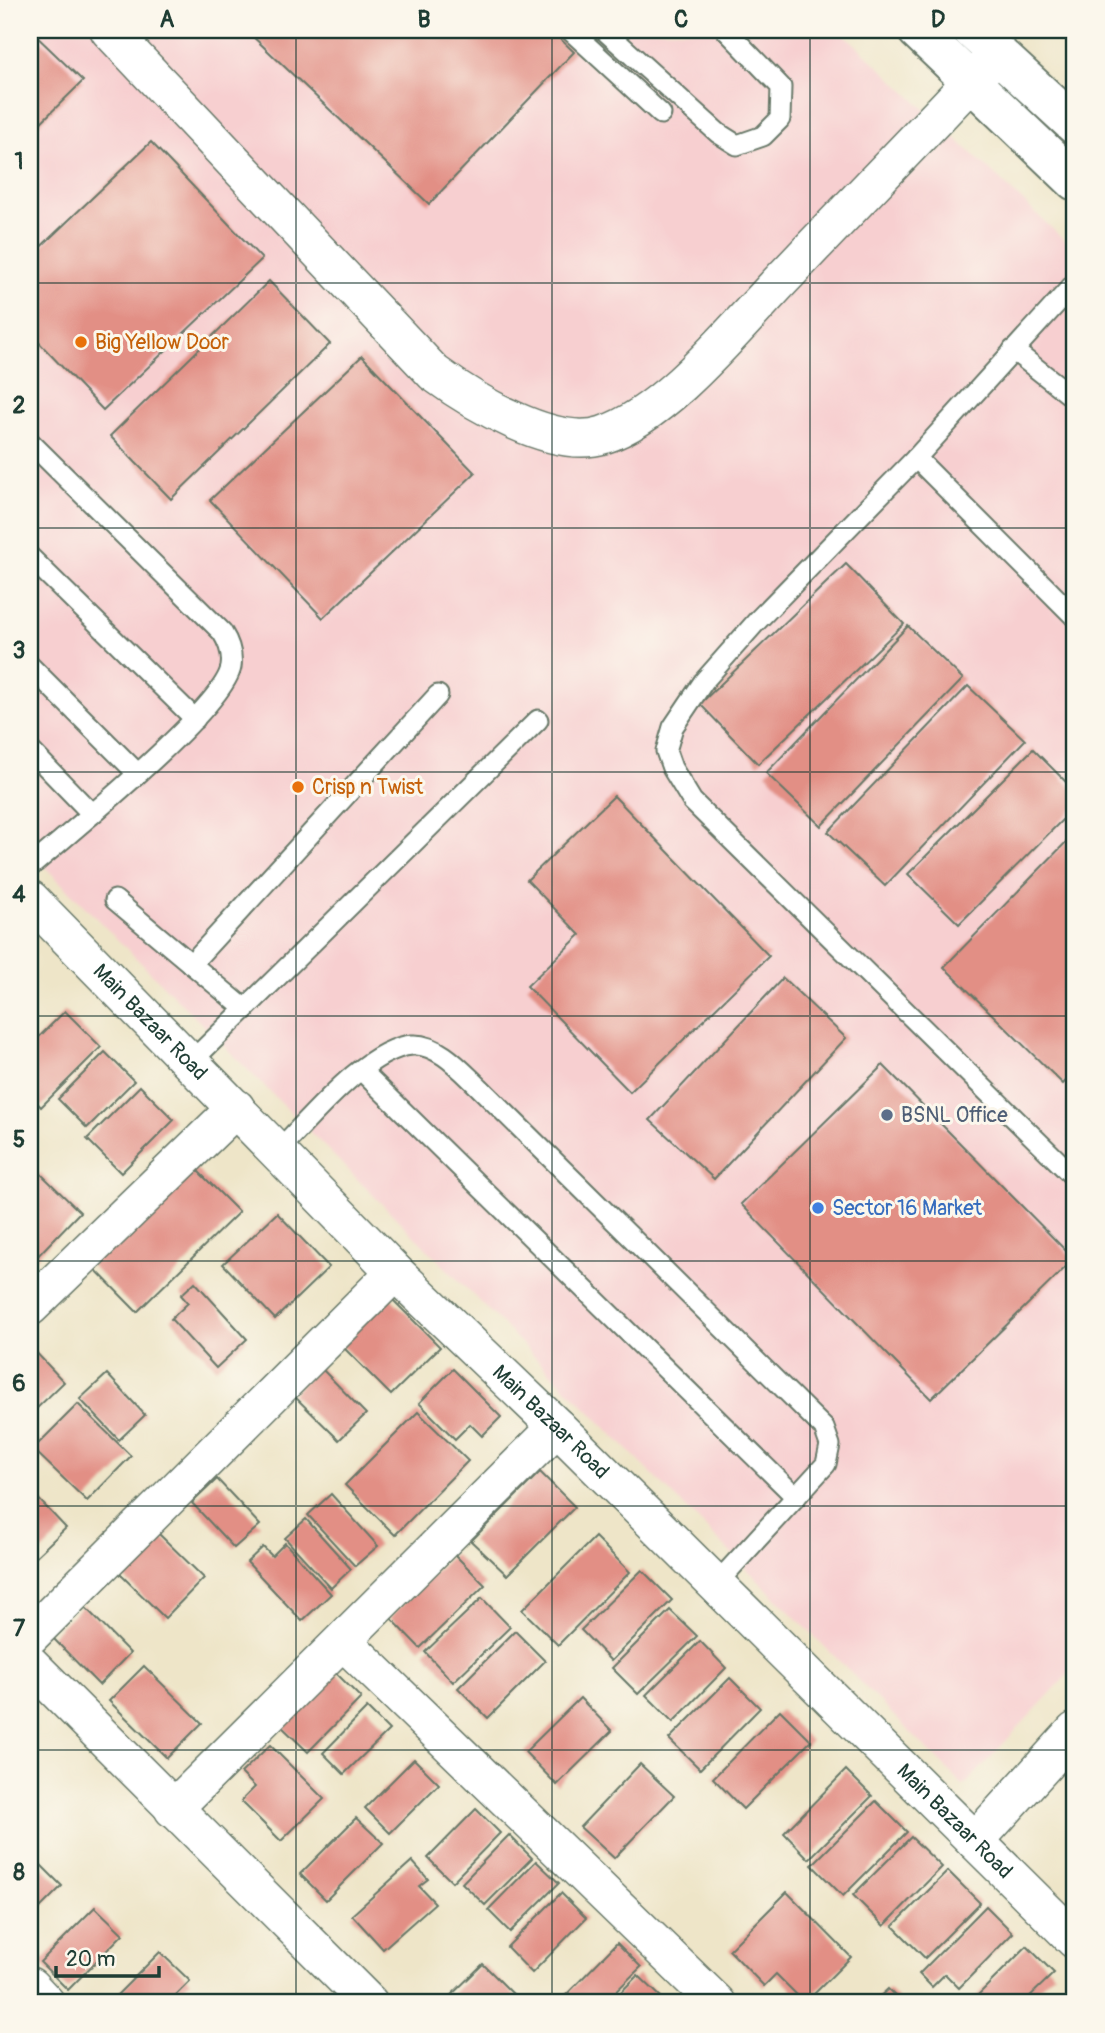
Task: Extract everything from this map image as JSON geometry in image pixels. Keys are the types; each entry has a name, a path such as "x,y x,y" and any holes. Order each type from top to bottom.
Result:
{"street":[{"path":"109,30 434,373 466,397 504,417 561,436 601,436 643,417 696,368 971,82 984,42 1075,125"},
{"path":"918,30 1075,181"},
{"name":"Main Bazaar Road","path":"30,899 395,1272 557,1427 1075,1940"},
{"path":"30,1307 236,1108"},
{"path":"30,1636 395,1272"},
{"path":"173,1810 557,1427"},
{"path":"343,1641 717,2003"},
{"path":"30,1664 173,1810 369,2003"},
{"path":"975,1841 1075,1731"},
{"path":"30,1986 46,2003"}],"lane":[{"path":"570,30 661,114"},
{"path":"604,30 718,134 737,145 763,136 780,119 781,87 726,30"},
{"path":"1075,283 916,458 757,621 704,681 673,727 666,751 672,768 692,801 1075,1178"},
{"path":"1013,350 1075,399"},
{"path":"30,442 222,632 231,647 231,668 222,688 195,719 138,773 30,867"},
{"path":"916,458 1075,617"},
{"path":"30,557 195,719"},
{"path":"30,666 138,773"},
{"path":"191,964 438,695"},
{"path":"191,1062 538,720"},
{"path":"30,750 92,814"},
{"path":"115,900 245,1009"},
{"path":"278,1151 382,1054 414,1045 444,1055 824,1428 830,1445 826,1464 716,1584"},
{"path":"362,1071 796,1497"}],"shaded area":[{"path":"30,30 840,30 1075,250 1075,1667 964,1786 30,852"}],"building":[{"path":"30,30 83,81 30,133"},
{"path":"246,30 551,30 574,52 429,204"},
{"path":"151,142 262,259 103,410 30,333 30,257"},
{"path":"269,281 330,344 171,499 110,436"},
{"path":"362,356 475,473 323,618 210,500"},
{"path":"846,564 904,624 758,764 700,704"},
{"path":"908,626 963,679 821,826 766,773"},
{"path":"968,686 1025,740 885,886 828,832"},
{"path":"1033,749 1075,791 1075,807 959,924 908,874"},
{"path":"614,796 769,956 630,1092 527,986 580,935 527,880"},
{"path":"1075,833 1075,1071 1063,1084 944,967"},
{"path":"783,978 846,1038 714,1179 650,1120"},
{"path":"65,1011 101,1047 41,1107 30,1095 30,1046"},
{"path":"105,1052 134,1081 87,1128 58,1099"},
{"path":"883,1065 1074,1259 931,1399 741,1204"},
{"path":"140,1086 174,1120 121,1173 87,1139"},
{"path":"186,1159 239,1212 137,1312 85,1259"},
{"path":"40,1173 80,1212 30,1264 30,1183"},
{"path":"277,1213 329,1267 275,1319 223,1264"},
{"path":"195,1282 247,1339 216,1368 171,1319 188,1303 181,1295"},
{"path":"389,1296 440,1347 391,1395 340,1344"},
{"path":"30,1346 64,1382 30,1415"},
{"path":"319,1366 366,1414 339,1440 292,1394"},
{"path":"453,1369 501,1417 482,1436 470,1424 455,1439 419,1403"},
{"path":"107,1374 145,1415 119,1440 80,1399"},
{"path":"78,1404 131,1456 87,1501 33,1449"},
{"path":"418,1412 468,1461 395,1535 345,1485"},
{"path":"540,1472 575,1507 507,1575 471,1541"},
{"path":"217,1479 260,1525 234,1548 192,1503"},
{"path":"30,1490 66,1528 30,1562"},
{"path":"331,1494 378,1546 355,1566 308,1515"},
{"path":"306,1519 351,1569 331,1588 285,1538"},
{"path":"158,1533 204,1578 165,1618 118,1572"},
{"path":"595,1537 630,1572 558,1645 522,1610"},
{"path":"285,1543 331,1594 302,1621 247,1562 263,1547 272,1556"},
{"path":"454,1554 485,1585 420,1648 390,1617"},
{"path":"642,1570 672,1600 611,1661 581,1630"},
{"path":"482,1598 510,1627 453,1682 425,1652"},
{"path":"83,1605 130,1653 99,1685 51,1636"},
{"path":"670,1610 697,1636 638,1694 612,1668"},
{"path":"515,1631 545,1661 488,1718 458,1688"},
{"path":"700,1641 726,1668 673,1722 646,1695"},
{"path":"144,1666 202,1723 167,1758 109,1701"},
{"path":"333,1670 361,1698 308,1752 279,1724"},
{"path":"730,1678 760,1708 700,1769 669,1739"},
{"path":"580,1698 612,1731 557,1785 525,1752"},
{"path":"367,1708 389,1730 344,1774 323,1753"},
{"path":"780,1710 811,1741 743,1809 713,1778"},
{"path":"270,1745 324,1799 281,1841 241,1801 255,1787 241,1773"},
{"path":"414,1759 439,1784 390,1833 365,1808"},
{"path":"640,1764 674,1796 614,1858 580,1827"},
{"path":"846,1770 872,1796 809,1859 784,1833"},
{"path":"876,1801 907,1832 843,1896 812,1865"},
{"path":"476,1809 500,1833 452,1882 428,1858"},
{"path":"356,1818 383,1843 326,1900 300,1874"},
{"path":"509,1835 532,1858 485,1905 462,1883"},
{"path":"911,1837 942,1867 884,1926 853,1895"},
{"path":"30,1843 40,1853 30,1863"},
{"path":"37,1861 62,1886 30,1918 30,1868"},
{"path":"412,1861 428,1879 419,1886 435,1903 383,1949 352,1915"},
{"path":"536,1861 559,1883 510,1932 488,1910"},
{"path":"948,1871 980,1903 925,1958 893,1926"},
{"path":"787,1892 851,1957 805,2003 776,1974 764,1986 729,1950"},
{"path":"561,1893 586,1918 532,1973 507,1947"},
{"path":"986,1906 1013,1933 959,1988 945,1974 932,1987 919,1974"},
{"path":"95,1907 123,1934 68,1990 40,1962"},
{"path":"617,1943 641,1967 604,2003 572,2003 565,1996"},
{"path":"1027,1946 1054,1973 1023,2003 970,2003"},
{"path":"160,1952 190,1981 168,2003 109,2003"},
{"path":"483,1964 522,2003 443,2003"},
{"path":"638,1975 662,1998 656,2003 610,2003"},
{"path":"888,1989 902,2003 873,2003"}],"place":[{"name":"Big Yellow Door","path":"81,342"},
{"name":"Crisp n Twist","path":"298,787"},
{"name":"BSNL Office","path":"887,1115"},
{"name":"Sector 16 Market","path":"818,1208"}]}
